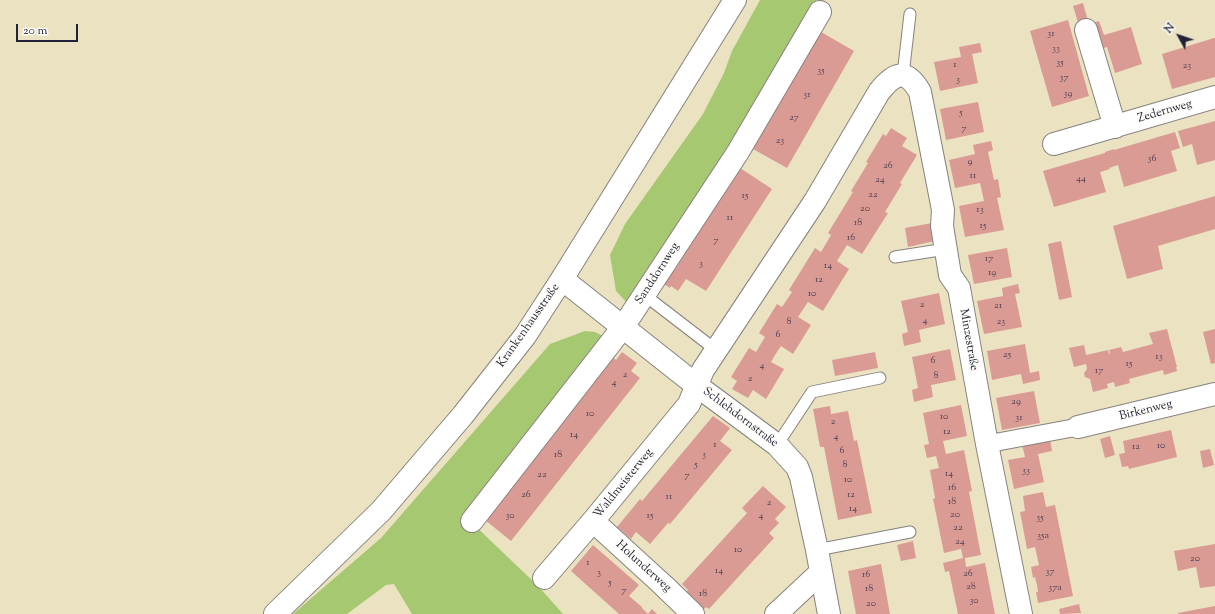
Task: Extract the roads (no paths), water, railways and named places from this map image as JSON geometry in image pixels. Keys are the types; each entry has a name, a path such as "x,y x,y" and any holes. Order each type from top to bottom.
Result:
{"street":[{"name":"Krankenhausstraße","path":"274,614 380,511 463,415 525,336 735,0"},
{"name":"Sanddornweg","path":"472,521 623,327 738,152 820,12"},
{"path":"1086,30 1115,126"},
{"name":"Minzestraße","path":"903,75 914,82 920,92 943,210 942,226 950,275 959,288 987,444 1021,614"},
{"path":"696,385 703,370 815,201 879,92 893,77 903,75"},
{"name":"Zedernweg","path":"1054,144 1215,97"},
{"name":"Schlehdornstraße","path":"562,279 696,385 777,445 797,467 801,477 817,550 829,614"},
{"name":"Waldmeisterweg","path":"544,578 689,404 696,385"},
{"name":"Birkenweg","path":"1078,427 1215,394"},
{"path":"987,444 1078,427"},
{"name":"Holunderweg","path":"592,521 693,614"},
{"path":"776,614 821,572"}],"lane":[{"path":"903,75 910,14"},
{"path":"895,257 946,249"},
{"path":"651,300 716,350"},
{"path":"777,445 812,392 880,378"},
{"path":"817,550 910,532"}]}
